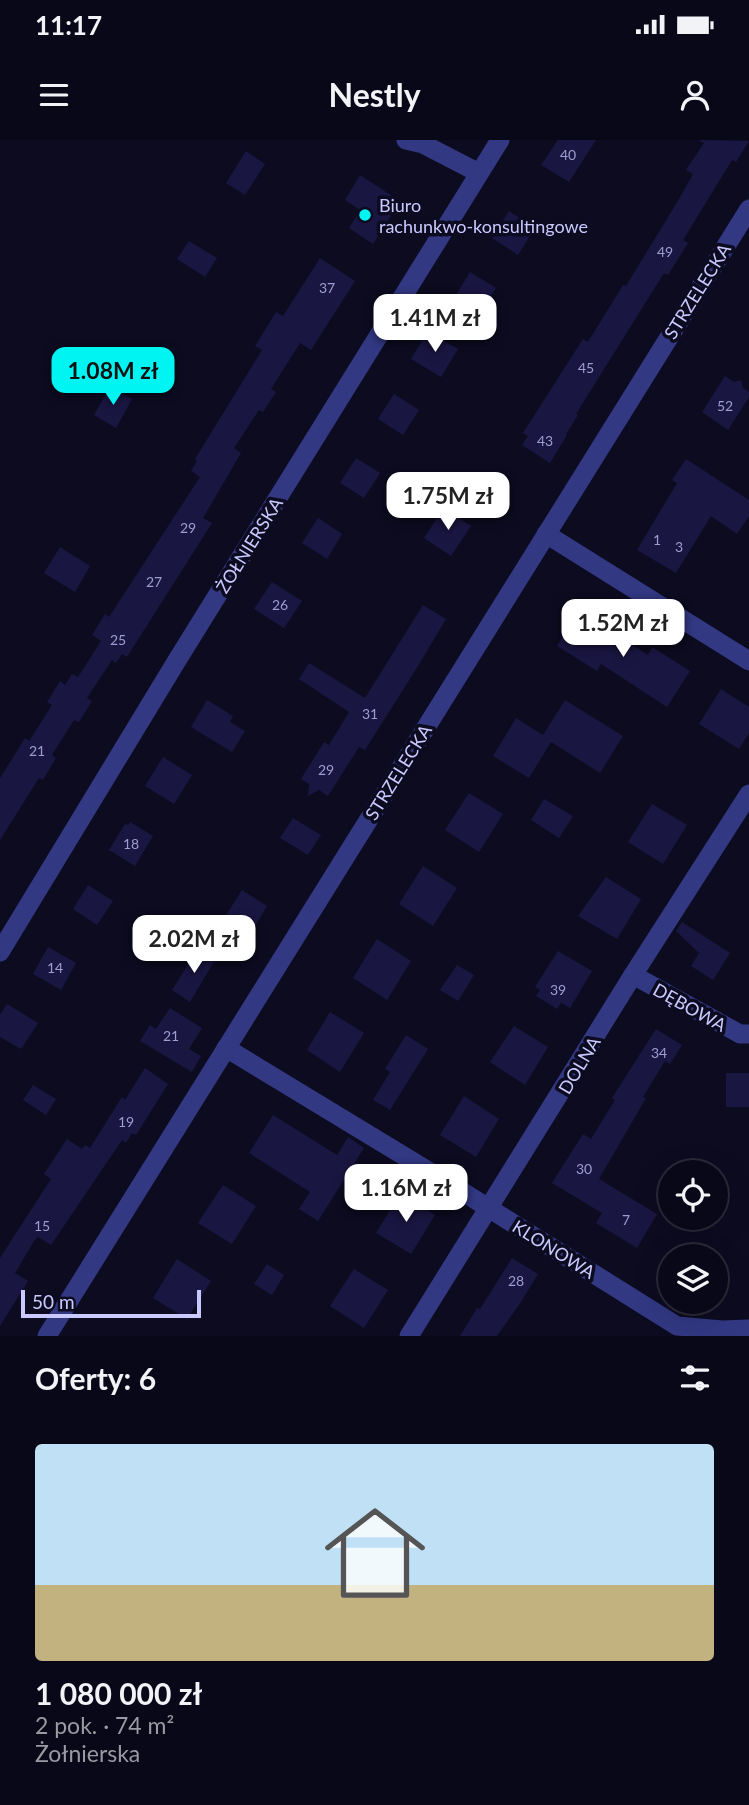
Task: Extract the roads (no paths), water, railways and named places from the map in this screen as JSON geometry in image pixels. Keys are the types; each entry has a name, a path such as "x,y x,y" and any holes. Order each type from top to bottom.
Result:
{"street":[{"path":"406,140 423,144 480,173"},
{"name":"ŻOŁNIERSKA","path":"0,952 176,662 500,140"},
{"name":"STRZELECKA","path":"47,1336 749,209"},
{"path":"546,534 749,661"},
{"name":"DOLNA","path":"409,1336 749,794"},
{"name":"DĘBOWA","path":"633,975 740,1034 749,1034"},
{"name":"KLONOWA","path":"226,1048 489,1209 674,1331 749,1329"}],"place":[{"name":"Biuro rachunkwo-konsultingowe","path":"365,215"}]}
